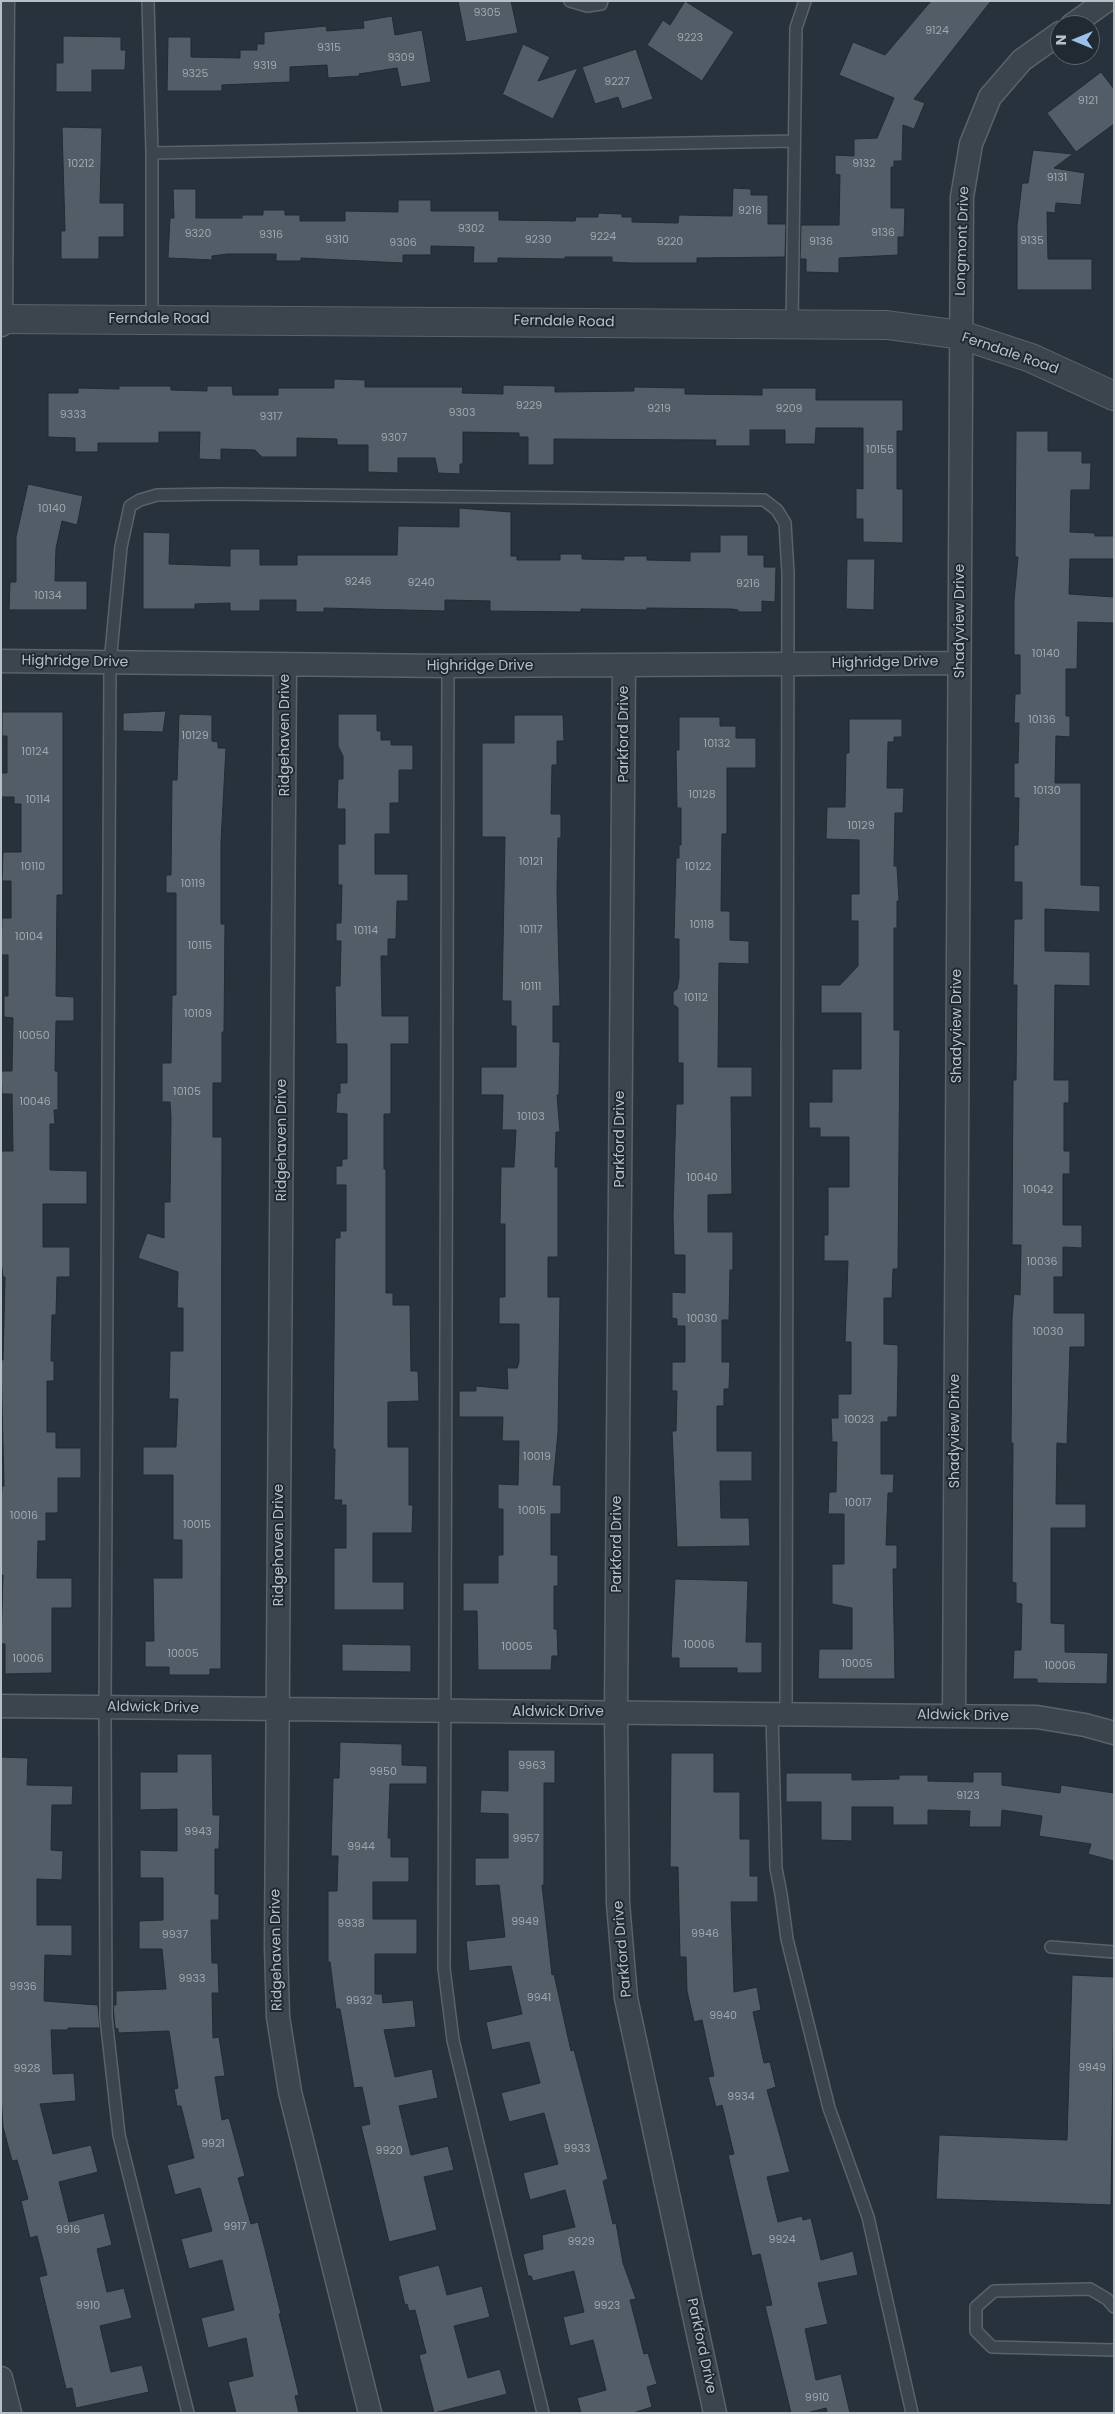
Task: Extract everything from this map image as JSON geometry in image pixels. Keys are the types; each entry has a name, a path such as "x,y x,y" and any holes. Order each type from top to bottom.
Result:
{"street":[{"path":"2,321 3,1"},
{"path":"1086,15 1106,1"},
{"name":"Longmont Drive","path":"961,336 962,197 971,144 990,97 1022,60 1050,40"},
{"name":"Ferndale Road","path":"2,321 152,319 887,325 961,336 1031,358 1114,396"},
{"name":"Shadyview Drive","path":"954,1716 961,336"},
{"name":"Highridge Drive","path":"1,661 285,666 624,666 959,663"},
{"name":"Ridgehaven Drive","path":"285,666 277,1710 276,1947 278,2016 290,2092 370,2413"},
{"name":"Parkford Drive","path":"624,666 616,1712 618,1903 626,1998 715,2413"},
{"name":"Aldwick Drive","path":"1,1706 1037,1717 1085,1725 1114,1733"},
{"path":"1,2378 10,2413"}],"lane":[{"path":"148,1 152,154 152,319"},
{"path":"570,1 587,6 600,4 602,1"},
{"path":"792,325 796,28 805,1"},
{"path":"152,154 794,141"},
{"path":"188,2413 119,2135 106,2018 105,1707 110,663 121,547 130,506 140,500 158,495 220,494 764,500 777,510 785,523 787,664 779,1714 776,1868 782,1894 786,1939 829,2108 868,2217 912,2413"},
{"path":"448,666 444,1968 454,2040 543,2413"},
{"path":"1051,1947 1114,1952"},
{"path":"1114,2307 1107,2299 1090,2289 994,2291 976,2307 976,2331 992,2347 1114,2350"}],"building":[{"path":"458,1 511,1 518,33 466,42"},
{"path":"685,1 734,32 702,81 647,45 663,20 670,25"},
{"path":"931,1 991,1 914,99 925,103 914,129 903,125 902,161 894,161 894,167 891,167 891,208 905,208 904,237 898,237 898,255 839,258 839,273 806,272 806,259 800,259 801,225 839,225 840,175 835,174 835,155 854,156 854,139 877,138 894,98 839,75 853,42 885,55"},
{"path":"392,16 395,35 422,30 431,82 401,87 397,68 359,74 360,76 328,78 327,65 290,67 290,82 222,85 222,91 167,91 168,37 191,37 191,57 240,58 240,50 257,50 257,44 264,44 264,32 326,26 327,31 364,28 363,21"},
{"path":"63,36 121,37 121,50 126,50 125,70 92,70 92,92 56,92 56,63 63,63"},
{"path":"523,44 550,57 538,81 578,68 553,119 500,93 503,93"},
{"path":"636,49 653,99 622,109 618,97 595,104 582,67"},
{"path":"1101,72 1114,89 1114,124 1076,152 1047,113"},
{"path":"62,127 102,128 100,203 124,203 124,237 99,237 99,259 61,259 61,231 65,231"},
{"path":"1033,150 1073,154 1054,168 1085,173 1081,205 1056,203 1055,213 1047,212 1048,259 1092,259 1092,290 1017,290 1017,226 1022,183 1028,183"},
{"path":"733,188 751,189 751,195 768,195 768,224 786,224 785,257 697,258 697,263 612,262 612,257 565,257 565,259 498,258 498,263 473,263 474,247 431,246 431,255 403,255 403,263 301,258 301,261 276,261 276,254 227,254 212,256 212,260 168,258 170,218 174,218 173,189 196,189 196,218 242,218 242,215 263,215 263,210 285,210 285,215 300,215 300,221 345,221 345,211 398,212 398,200 431,200 431,211 499,211 499,220 575,221 576,217 598,217 598,213 622,214 622,217 632,217 632,222 678,223 679,215 732,216"},
{"path":"334,379 365,380 365,387 463,387 462,393 503,394 503,385 555,386 555,392 634,391 634,387 685,388 685,394 762,395 762,388 816,388 816,400 903,400 903,431 897,431 897,489 903,489 903,543 863,542 863,519 856,519 856,488 863,489 863,428 816,428 815,444 785,444 785,430 750,430 750,446 715,446 716,440 554,439 554,465 528,465 528,437 519,437 519,433 463,432 463,464 460,464 460,474 438,473 435,458 398,458 398,473 368,472 368,445 337,445 337,439 297,438 297,457 262,457 255,450 221,449 221,460 199,459 200,432 159,432 159,443 98,443 98,452 75,452 75,438 48,437 48,393 78,393 78,388 119,389 119,386 171,386 171,390 207,391 207,386 232,386 233,395 278,395 278,388 334,388"},
{"path":"1016,431 1048,431 1048,451 1082,451 1082,463 1091,463 1090,490 1071,490 1070,532 1095,533 1095,536 1114,536 1114,559 1070,559 1069,594 1114,597 1114,623 1078,622 1077,669 1066,669 1066,716 1070,716 1070,737 1056,736 1055,783 1081,783 1081,885 1100,886 1100,912 1045,909 1045,951 1090,952 1090,986 1055,985 1054,1080 1069,1080 1069,1103 1064,1103 1064,1151 1070,1151 1070,1174 1063,1174 1063,1225 1082,1225 1082,1248 1063,1247 1063,1277 1054,1277 1054,1313 1085,1313 1085,1347 1070,1347 1067,1444 1057,1443 1056,1504 1086,1504 1086,1528 1051,1528 1051,1623 1065,1624 1065,1652 1108,1653 1107,1684 1037,1683 1037,1679 1013,1679 1014,1650 1021,1650 1022,1604 1016,1603 1016,1583 1012,1582 1013,1443 1011,1443 1012,1318 1014,1294 1020,1295 1021,1245 1012,1245 1013,1080 1016,1080 1017,985 1013,985 1014,919 1022,919 1022,882 1014,882 1014,845 1018,845 1019,798 1014,798 1014,763 1018,763 1019,723 1014,723 1015,694 1020,694 1020,655 1014,655 1014,600 1018,557 1015,557"},
{"path":"28,484 83,496 77,525 62,521 56,548 55,581 87,581 87,610 9,610 10,582 16,582 16,537"},
{"path":"459,508 511,512 511,556 517,556 517,560 560,560 560,554 582,554 582,559 624,560 624,556 647,556 647,560 690,561 690,552 720,552 720,535 748,535 748,555 764,555 764,567 776,567 775,602 762,601 762,612 738,612 738,610 732,609 647,608 647,610 581,609 581,612 490,611 490,601 445,600 445,611 324,608 324,612 296,612 296,600 260,600 260,611 230,611 230,603 195,604 195,609 143,609 143,532 170,533 169,564 230,566 230,549 260,549 260,565 297,565 297,555 397,555 398,526 459,527"},
{"path":"847,559 875,559 874,610 846,609"},
{"path":"166,711 163,732 123,731 123,713"},
{"path":"2,712 63,712 63,895 57,895 56,996 74,997 74,1021 56,1021 55,1071 58,1071 58,1110 54,1110 55,1124 50,1124 50,1170 87,1171 87,1204 43,1204 43,1247 70,1247 70,1277 57,1277 56,1315 52,1315 51,1361 54,1361 54,1381 47,1381 47,1432 56,1432 56,1448 81,1448 81,1478 58,1478 58,1513 46,1513 46,1541 38,1541 37,1578 72,1578 72,1608 52,1608 52,1673 5,1674 5,1644 1,1644 3,1575 1,1575 1,1503 2,1486 4,1486 1,1360 3,1360 5,1277 3,1277 1,1261 1,1151 13,1151 12,1094 2,1094 1,1071 12,1071 13,1018 4,1017 4,996 8,996 8,955 1,955 2,918 11,918 11,881 2,881 3,852 21,852 21,804 14,804 14,797 1,797 1,773 7,773 7,736 2,736"},
{"path":"179,714 212,715 212,741 218,742 218,748 226,748 221,842 221,924 225,924 224,1032 222,1032 222,1083 213,1083 213,1137 222,1137 221,1669 210,1669 210,1675 169,1675 169,1667 145,1667 145,1641 154,1641 153,1578 182,1578 182,1540 173,1540 173,1475 143,1475 143,1447 176,1447 178,1399 169,1399 170,1351 183,1351 183,1308 177,1308 178,1272 138,1258 147,1233 164,1238 164,1202 170,1202 171,1117 170,1102 162,1102 162,1063 171,1063 172,995 176,995 176,893 166,893 166,875 171,875 172,780 177,780"},
{"path":"338,714 377,714 377,731 381,731 381,740 391,740 391,745 413,745 413,770 399,770 399,803 390,803 390,834 375,834 375,874 408,874 408,901 397,901 396,939 388,939 388,956 381,956 382,1016 409,1016 409,1044 391,1044 391,1114 384,1114 384,1169 386,1169 386,1293 393,1293 393,1305 410,1305 411,1371 418,1371 419,1401 388,1402 388,1447 409,1447 409,1505 413,1505 412,1533 373,1533 373,1582 404,1582 404,1610 334,1610 334,1548 346,1548 346,1505 341,1505 342,1500 334,1500 335,1449 333,1449 335,1238 340,1238 340,1231 346,1231 346,1185 336,1185 336,1166 342,1166 342,1159 347,1159 347,1114 336,1113 337,1093 340,1093 340,1083 347,1083 347,1044 336,1044 335,986 340,986 341,941 336,941 336,923 341,923 342,885 338,885 338,844 345,844 345,809 337,809 338,779 343,779 343,756 338,746"},
{"path":"514,715 563,715 564,741 557,741 557,765 552,765 551,814 561,814 561,838 558,838 557,892 560,1006 553,1006 553,1042 560,1042 559,1095 557,1095 560,1132 556,1132 555,1167 558,1167 558,1257 548,1257 548,1297 560,1297 558,1432 553,1485 561,1485 561,1514 551,1514 551,1555 558,1555 558,1586 554,1586 554,1629 557,1629 558,1656 552,1656 551,1670 478,1670 477,1611 463,1611 463,1583 498,1583 498,1555 503,1555 503,1509 498,1509 498,1484 518,1485 519,1441 502,1441 503,1417 459,1417 459,1391 476,1391 476,1386 508,1389 507,1368 517,1368 519,1362 519,1324 499,1324 499,1297 505,1297 505,1224 500,1224 501,1167 514,1167 516,1130 502,1130 503,1095 481,1095 481,1067 516,1067 516,1026 511,1026 511,1001 502,1001 505,837 482,837 482,743 514,743"},
{"path":"679,717 720,717 720,726 736,726 736,738 756,738 756,768 727,768 727,834 722,834 721,911 730,911 730,940 749,941 749,964 719,963 718,1067 752,1067 752,1097 731,1097 732,1194 708,1195 708,1232 733,1232 733,1270 730,1270 729,1320 722,1320 722,1362 730,1362 729,1389 724,1389 724,1406 717,1406 717,1451 752,1451 752,1481 720,1481 721,1518 749,1518 750,1546 677,1547 672,1431 676,1431 677,1391 672,1391 672,1362 685,1362 685,1326 677,1326 677,1319 672,1318 672,1292 685,1293 685,1255 674,1255 673,1216 676,1104 683,1104 683,1063 678,1063 678,1008 673,1004 673,992 677,989 679,978 679,939 674,939 676,858 679,858 679,845 681,845 681,808 677,808 676,750 679,750"},
{"path":"849,719 902,719 902,737 894,737 894,742 888,742 887,788 904,788 903,813 895,813 894,866 897,866 899,901 897,901 897,928 894,928 894,1030 900,1030 898,1269 893,1269 892,1298 884,1298 884,1344 898,1345 897,1417 888,1417 888,1422 881,1422 881,1474 894,1474 893,1493 888,1493 886,1545 897,1545 897,1569 893,1569 895,1679 818,1679 819,1649 852,1649 852,1608 832,1604 832,1564 844,1564 844,1514 828,1514 829,1492 836,1492 837,1442 832,1442 831,1418 838,1418 838,1394 851,1394 851,1342 845,1342 848,1261 824,1261 824,1235 828,1235 828,1187 849,1187 849,1137 820,1137 820,1128 809,1128 809,1102 832,1102 832,1069 861,1069 861,1013 821,1013 821,985 840,985 858,966 858,921 851,921 851,894 859,894 859,840 826,839 827,807 845,807 846,753 849,753"},
{"path":"675,1579 748,1581 746,1642 762,1642 762,1673 737,1673 737,1668 679,1668 679,1658 671,1658"},
{"path":"342,1644 411,1645 411,1672 342,1671"},
{"path":"340,1742 402,1744 402,1765 427,1766 427,1784 390,1784 388,1838 391,1838 391,1857 409,1857 409,1882 373,1882 373,1919 417,1919 417,1954 375,1954 375,1994 382,1994 383,2003 413,2000 416,2027 384,2030 395,2077 432,2069 438,2098 399,2106 411,2155 448,2146 454,2170 424,2177 437,2230 389,2242 361,2126 370,2124 362,2087 354,2088 340,2009 336,2009 330,1962 328,1962 328,1891 337,1891 338,1856 331,1856 333,1778 339,1778"},
{"path":"508,1750 555,1750 555,1783 544,1783 544,1885 542,1885 552,1975 554,1974 571,2051 574,2050 608,2179 603,2181 613,2224 616,2223 623,2263 636,2299 630,2300 644,2354 648,2353 657,2384 647,2387 652,2407 633,2413 581,2413 577,2398 606,2390 593,2340 570,2346 563,2317 584,2312 574,2271 533,2281 531,2276 528,2276 523,2254 543,2249 542,2235 575,2227 565,2190 530,2200 523,2173 558,2164 544,2113 509,2122 501,2093 540,2083 529,2042 492,2050 486,2022 522,2014 511,1966 469,1971 466,1941 505,1937 499,1885 475,1886 475,1858 508,1858 508,1814 480,1813 481,1790 508,1791"},
{"path":"671,1753 714,1753 714,1792 740,1792 740,1839 750,1839 750,1876 758,1876 758,1902 731,1902 734,1992 757,1987 761,2010 753,2012 764,2063 770,2062 776,2087 767,2090 790,2172 767,2177 778,2222 802,2216 803,2220 811,2218 821,2260 853,2251 858,2275 818,2283 828,2324 805,2329 816,2380 841,2374 850,2413 827,2413 826,2408 807,2413 791,2413 765,2306 772,2305 760,2254 752,2256 728,2155 734,2154 722,2105 716,2107 708,2077 714,2076 702,2020 694,2022 687,1991 686,1957 680,1957 678,1867 670,1867"},
{"path":"177,1754 212,1754 213,1815 220,1815 219,1849 215,1849 215,1894 219,1894 219,1920 211,1920 212,1963 218,1963 219,1993 212,1993 213,2038 219,2037 225,2076 215,2077 222,2120 229,2118 245,2176 238,2178 251,2224 258,2222 265,2249 299,2395 295,2396 299,2413 236,2413 228,2382 253,2376 246,2338 208,2348 201,2318 234,2310 222,2260 189,2269 181,2239 212,2231 200,2188 175,2195 167,2165 194,2158 181,2106 177,2106 174,2089 178,2088 169,2031 118,2033 118,2029 115,2028 113,2005 116,2005 116,1991 166,1989 162,1949 139,1949 139,1921 163,1920 163,1878 140,1878 140,1850 177,1851 177,1809 140,1810 140,1772 177,1772"},
{"path":"1,1757 28,1758 27,1785 73,1786 72,1805 52,1805 51,1850 63,1851 62,1880 37,1879 37,1925 72,1925 72,1956 45,1955 44,2001 98,2005 100,2028 51,2030 53,2074 74,2073 76,2101 40,2104 53,2154 91,2145 98,2172 59,2182 69,2222 104,2213 112,2245 97,2249 107,2292 124,2288 132,2318 100,2326 111,2372 142,2365 149,2392 76,2408 72,2388 66,2389 39,2277 47,2275 37,2236 30,2238 21,2201 28,2199 17,2160 12,2161 3,2127 1,2094"},
{"path":"973,1772 1002,1772 1002,1785 1060,1793 1061,1785 1114,1793 1114,1861 1088,1854 1091,1844 1039,1836 1042,1816 1002,1810 1001,1827 969,1827 970,1811 928,1810 928,1825 893,1825 893,1807 852,1807 852,1841 821,1840 821,1802 786,1802 786,1773 852,1773 852,1780 899,1779 899,1775 928,1775 928,1781 973,1782"},
{"path":"1072,1975 1114,1977 1111,2205 936,2199 939,2135 1067,2140"},
{"path":"439,2265 447,2295 482,2286 490,2317 454,2326 468,2378 500,2369 507,2394 434,2413 419,2355 426,2353 415,2310 409,2311 407,2304 405,2305 398,2276"}]}
